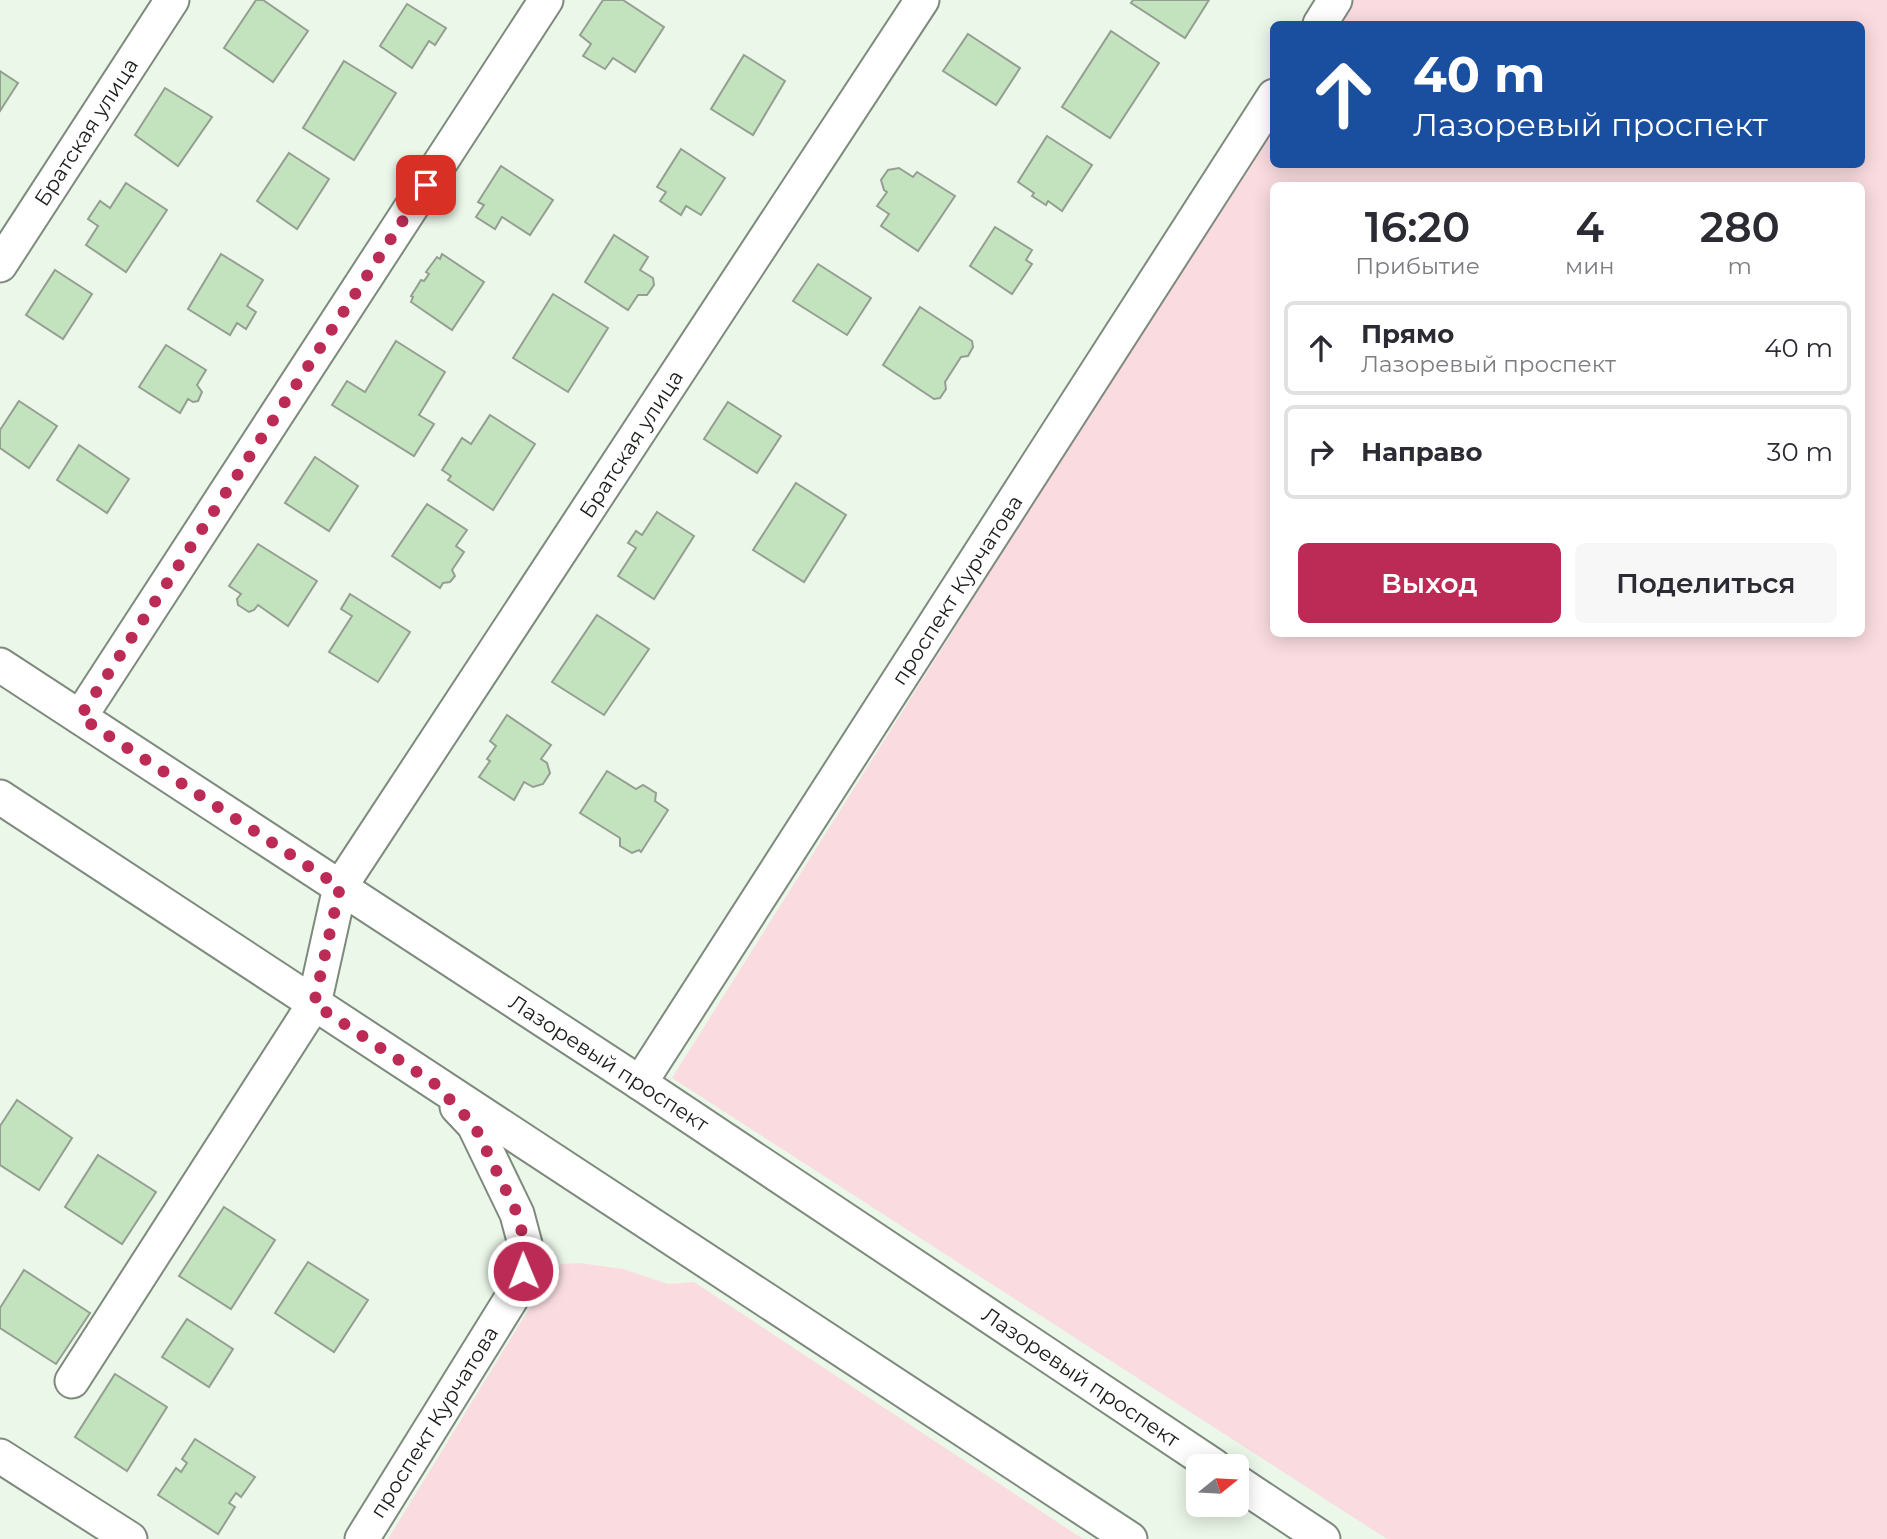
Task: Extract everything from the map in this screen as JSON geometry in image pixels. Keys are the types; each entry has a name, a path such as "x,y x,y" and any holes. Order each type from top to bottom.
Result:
{"street":[{"name":"Братская улица","path":"0,265 172,0"},
{"path":"80,717 546,0"},
{"name":"Братская улица","path":"340,887 922,0"},
{"path":"1322,21 1335,0"},
{"name":"проспект Курчатова","path":"640,1083 1270,102"},
{"name":"Лазоревый проспект","path":"0,665 640,1083 1196,1454"},
{"path":"0,797 1130,1539"},
{"path":"72,1381 314,1004 340,887"},
{"name":"проспект Курчатова","path":"362,1539 511,1298 523,1271 525,1244 517,1213 505,1186 474,1125 435,1084"},
{"path":"0,1456 130,1539"},
{"path":"1250,1491 1323,1539"}],"shaded area":[{"path":"1350,0 1887,0 1887,1539 1387,1539 672,1078 1270,126 1270,168 1865,168 1865,21 1336,21"},
{"path":"580,1263 623,1269 668,1284 694,1282 1083,1539 388,1539 546,1281 561,1264"}],"building":[{"path":"256,0 263,0 308,31 273,82 224,48"},
{"path":"603,0 623,0 664,27 635,72 613,58 605,69 583,56 591,44 580,35"},
{"path":"1133,0 1209,0 1185,38 1131,3"},
{"path":"407,4 446,28 435,45 429,41 412,68 380,46"},
{"path":"1111,31 1159,63 1110,138 1062,107"},
{"path":"968,34 1020,68 996,105 943,71"},
{"path":"744,55 785,81 753,135 711,109"},
{"path":"344,61 396,93 354,160 303,128"},
{"path":"0,71 18,83 0,111"},
{"path":"165,88 212,117 178,166 135,135"},
{"path":"1047,136 1092,165 1062,211 1048,201 1046,205 1032,196 1034,193 1018,182"},
{"path":"681,149 725,178 701,215 686,206 681,215 660,201 666,192 657,187"},
{"path":"289,153 329,179 297,229 257,201"},
{"path":"501,166 553,200 530,235 502,217 495,229 476,217 484,205 478,202"},
{"path":"899,168 913,177 917,172 955,196 918,251 881,226 889,214 877,206 887,192 881,180 888,170"},
{"path":"126,183 167,210 126,272 86,245 98,226 88,219 100,201 110,208"},
{"path":"995,227 1032,250 1026,260 1032,264 1012,294 970,266"},
{"path":"614,235 648,257 640,270 653,278 654,285 647,295 638,295 628,310 585,282"},
{"path":"221,254 263,280 247,306 256,312 246,329 237,323 230,335 188,309"},
{"path":"442,254 484,282 452,330 411,302 411,296 421,280 424,281 429,274 426,272"},
{"path":"818,264 871,298 847,335 793,301"},
{"path":"55,270 92,294 63,339 26,315"},
{"path":"553,294 608,328 568,392 513,358"},
{"path":"920,307 972,341 973,347 968,356 961,357 945,382 946,389 940,398 934,399 883,365"},
{"path":"396,341 445,372 419,415 434,424 414,456 332,405 347,381 365,392"},
{"path":"166,345 206,370 197,385 202,392 198,401 188,399 180,413 139,387"},
{"path":"19,401 57,426 29,468 0,448 0,430"},
{"path":"728,402 781,436 757,473 704,439"},
{"path":"490,415 535,444 493,510 448,480 451,476 442,470 462,438 471,444"},
{"path":"79,445 129,479 107,513 57,480"},
{"path":"315,457 358,486 329,531 285,503"},
{"path":"796,483 846,515 804,582 753,550"},
{"path":"427,504 467,530 456,546 464,552 452,570 455,576 440,588 392,556"},
{"path":"657,512 694,536 654,599 618,576 636,548 628,543 636,531 642,535"},
{"path":"258,544 317,581 288,626 258,605 249,612 238,605 237,599 241,594 229,586"},
{"path":"350,594 410,632 378,682 329,652 352,616 341,609"},
{"path":"597,615 649,649 604,715 552,682"},
{"path":"507,715 551,745 541,759 547,763 550,773 543,784 533,787 524,782 514,800 479,777 496,746 490,741"},
{"path":"607,771 636,789 643,785 656,793 655,801 668,810 641,852 639,850 632,853 620,846 620,838 580,813"},
{"path":"17,1100 72,1138 39,1190 0,1165 0,1126"},
{"path":"98,1155 156,1192 122,1244 65,1207"},
{"path":"224,1207 275,1240 231,1309 179,1276"},
{"path":"308,1262 368,1300 334,1352 275,1313"},
{"path":"24,1270 90,1313 56,1364 0,1328 0,1308"},
{"path":"187,1319 233,1349 209,1387 162,1357"},
{"path":"115,1374 167,1407 127,1471 75,1437"},
{"path":"195,1439 255,1477 241,1497 236,1493 229,1503 235,1507 218,1534 158,1495 176,1468 181,1472 187,1463 182,1459"}],"route":[{"path":"426,185 80,717 340,887 314,1004 435,1084 474,1125 517,1213 525,1244 523,1271"}]}
